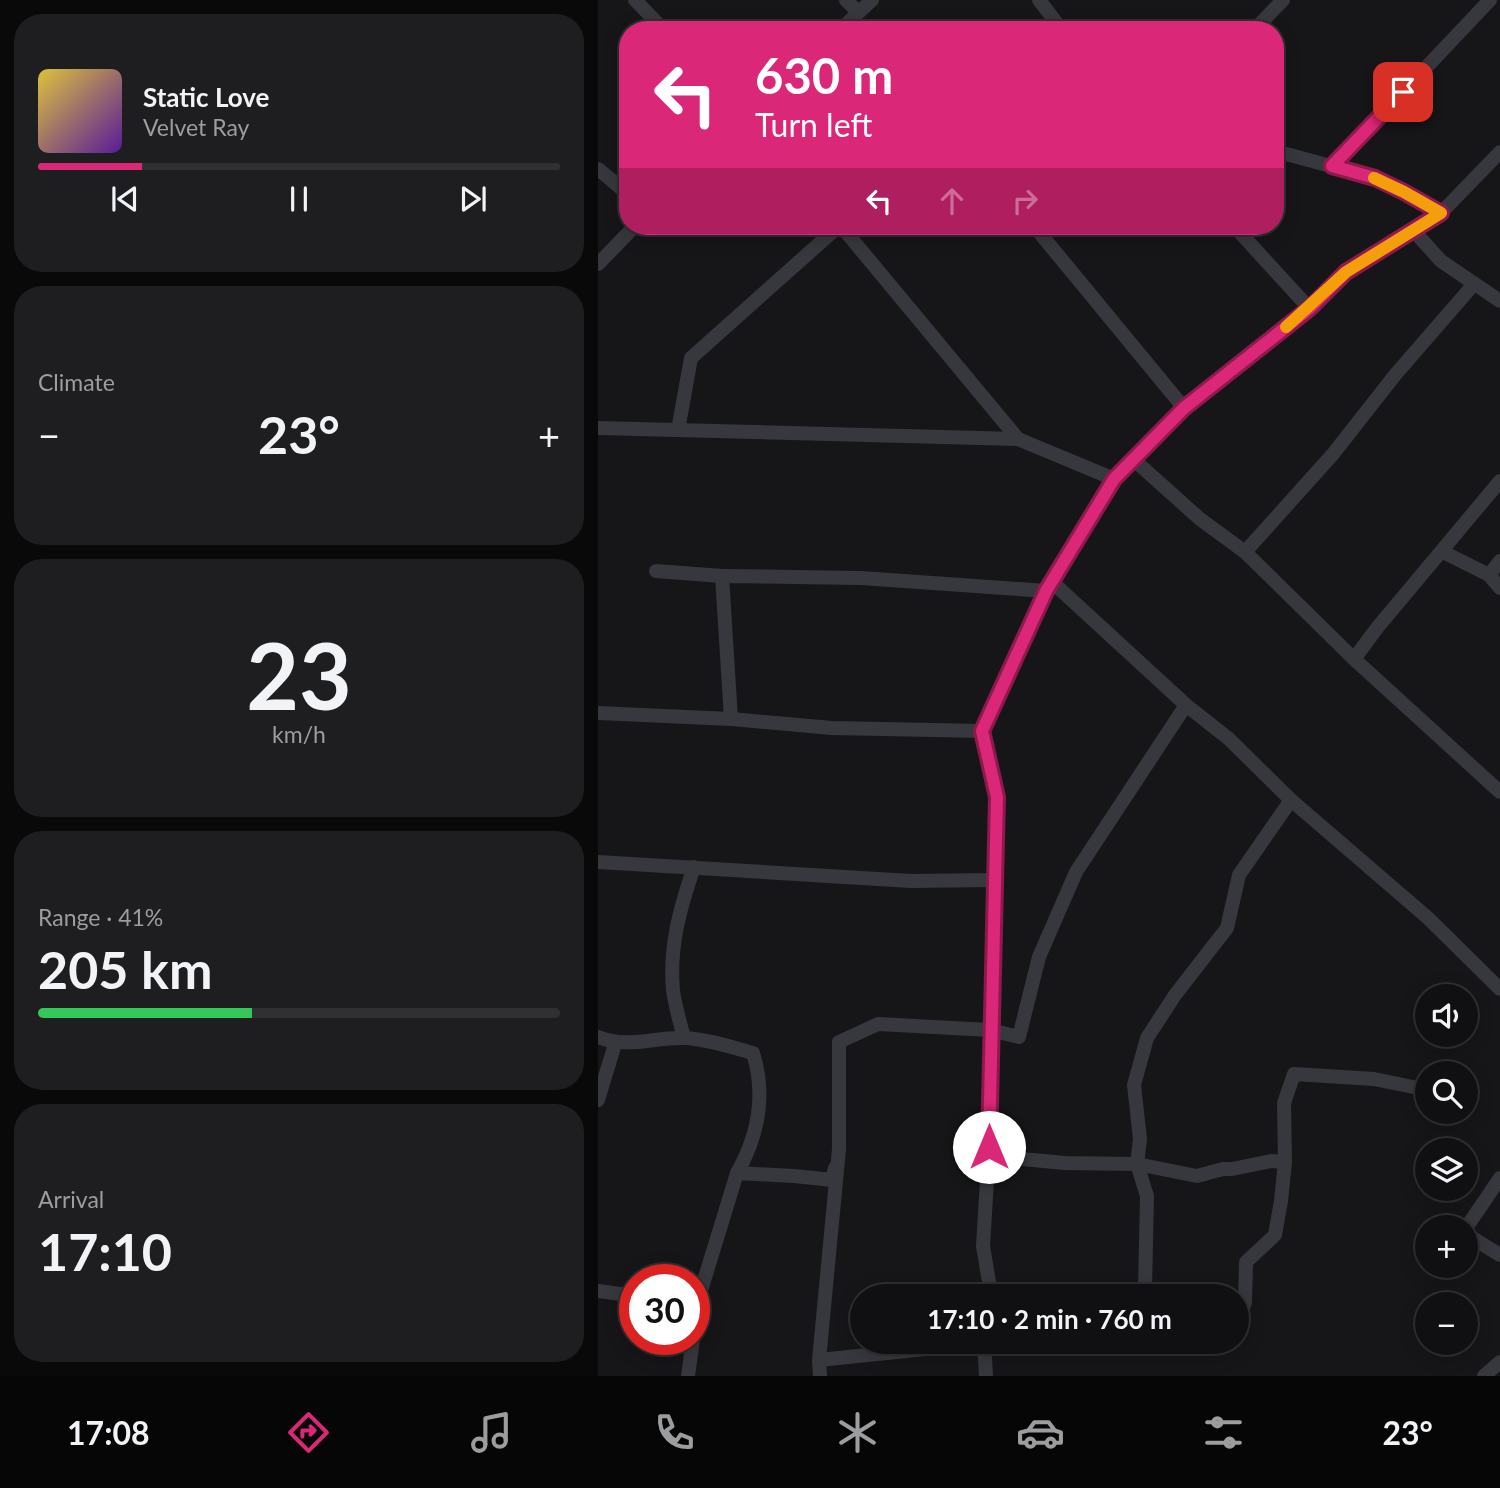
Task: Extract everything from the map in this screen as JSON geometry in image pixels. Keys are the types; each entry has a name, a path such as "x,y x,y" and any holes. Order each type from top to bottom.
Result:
{"street":[{"path":"635,0 655,21"},
{"path":"846,0 858,12"},
{"path":"849,21 872,0"},
{"path":"1263,21 1283,0"},
{"path":"1332,166 1490,0"},
{"path":"1047,3 1056,21"},
{"path":"989,1284 983,1246 989,1147 997,797 982,731 1048,586 1114,479 1184,408 1310,308 1346,272 1441,213 1499,152"},
{"path":"1284,153 1375,178 1441,213"},
{"path":"598,169 619,186"},
{"path":"1413,230 1441,261 1499,301"},
{"path":"598,264 626,235"},
{"path":"678,430 691,358 830,235"},
{"path":"848,235 1018,439"},
{"path":"1041,235 1184,408"},
{"path":"1242,235 1310,308"},
{"path":"1245,552 1333,454 1395,375 1474,284"},
{"path":"598,428 1018,439 1114,479"},
{"path":"1133,459 1200,519 1245,552 1355,659 1499,792"},
{"path":"1355,659 1377,628 1443,552 1499,481"},
{"path":"1443,552 1489,575 1499,588"},
{"path":"1489,575 1499,561"},
{"path":"656,571 722,576 861,578 1048,586 1229,739 1290,800 1428,918 1499,989"},
{"path":"722,576 731,719"},
{"path":"820,1376 819,1360 839,1149 839,1042 878,1024 990,1030 1019,1037 1039,957 1076,872 1186,705"},
{"path":"598,713 731,719 832,728 982,731"},
{"path":"1145,1284 1147,1196 1137,1164 1140,1139 1134,1085 1147,1038 1175,995 1227,928 1239,875 1290,800"},
{"path":"598,862 911,881 995,880"},
{"path":"684,1038 673,992 672,954 679,912 694,867"},
{"path":"598,1037 615,1044 684,1038 753,1053 760,1074 758,1119 750,1150 737,1173 708,1264"},
{"path":"598,1100 615,1044"},
{"path":"1245,1284 1246,1262 1275,1235 1285,1162 1285,1103 1294,1074 1374,1079 1415,1087"},
{"path":"989,1147 1002,1155 1022,1159 1065,1163 1137,1164 1197,1177 1223,1169 1271,1161 1285,1162"},
{"path":"737,1173 832,1180 839,1149"},
{"path":"1475,1215 1499,1178"},
{"path":"1478,1242 1499,1255"},
{"path":"598,1291 619,1294"},
{"path":"819,1360 874,1354"},
{"path":"984,1354 985,1376"},
{"path":"688,1376 691,1355"},
{"path":"1484,1376 1499,1362"}],"slow traffic":[{"path":"1286,327 1310,308 1346,272 1441,213 1374,178"}],"route":[{"path":"989,1147 997,797 982,731 1051,581 1114,479 1184,408 1310,308 1346,272 1441,213 1375,178 1332,166 1403,92"}]}
